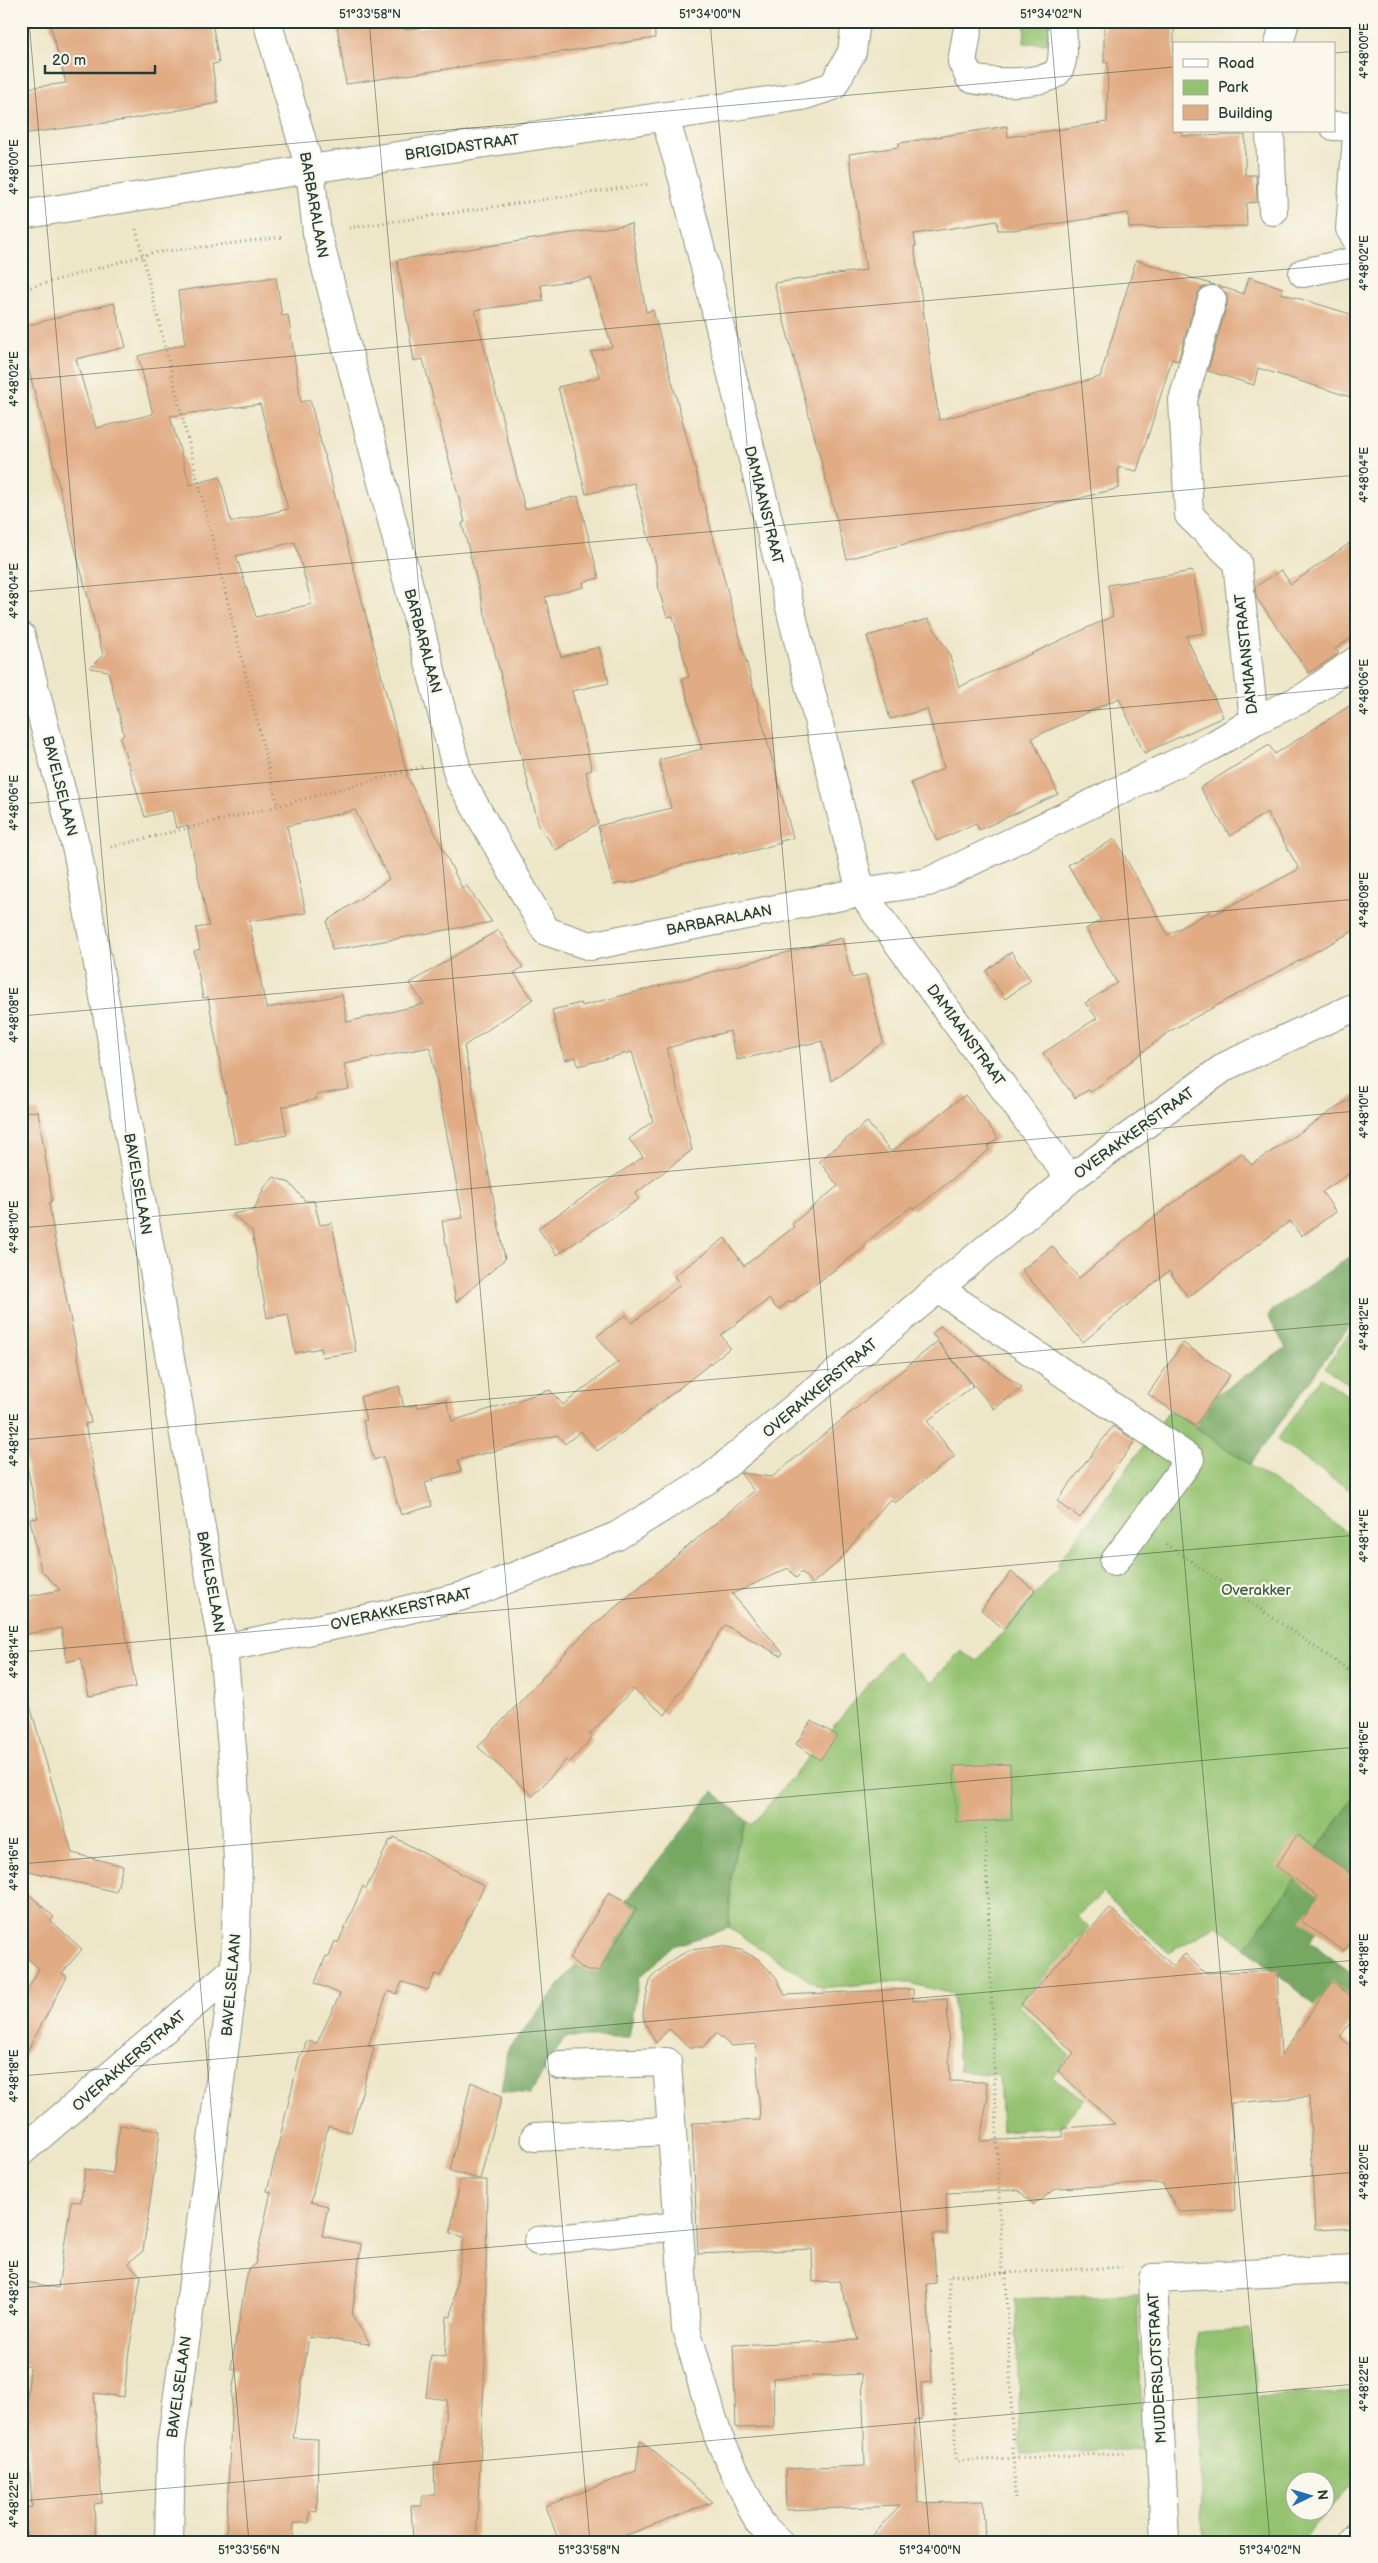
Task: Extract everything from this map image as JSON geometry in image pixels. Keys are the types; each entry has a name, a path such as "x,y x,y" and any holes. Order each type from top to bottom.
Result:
{"street":[{"name":"BARBARALAAN","path":"267,21 310,169 317,233 459,778 546,931 590,946 861,892"},
{"name":"BRIGIDASTRAAT","path":"21,215 310,169 665,118 802,96 833,86 852,52 856,21"},
{"path":"969,21 962,62 970,78 980,82 1042,80 1052,77 1059,70 1062,61 1062,21"},
{"path":"1280,42 1285,21"},
{"name":"DAMIAANSTRAAT","path":"665,118 685,188 861,892 1070,1179"},
{"path":"1336,126 1357,127"},
{"path":"1270,132 1274,211"},
{"path":"1357,136 1350,229 1357,240"},
{"path":"1303,273 1357,261"},
{"name":"DAMIAANSTRAAT","path":"861,892 928,882 1210,747 1254,721 1237,562 1189,515 1183,400 1212,300"},
{"name":"BAVELSELAAN","path":"21,636 78,855 223,1648 233,1760 238,1861 235,1969 171,2447 168,2542"},
{"path":"1254,721 1305,697 1357,660"},
{"name":"OVERAKKERSTRAAT","path":"223,1648 385,1615 467,1595 618,1536 710,1478 1070,1179 1226,1066 1357,1006"},
{"path":"939,1289 1190,1459 1114,1562"},
{"name":"OVERAKKERSTRAAT","path":"21,2152 235,1969"},
{"path":"560,2065 667,2062 686,2329 718,2436 759,2523 779,2542"},
{"path":"535,2137 671,2131"},
{"path":"538,2241 678,2226"},
{"name":"MUIDERSLOTSTRAAT","path":"1165,2542 1153,2278 1357,2268"},
{"path":"1350,2542 1357,2534"}],"path":[{"path":"128,197 278,806"},
{"path":"78,855 278,806 454,759"},
{"path":"1140,1526 1357,1676"},
{"path":"985,1828 1015,2500"},
{"path":"1153,2278 1138,2266 949,2276 956,2462 1161,2452"}],"green space":[{"path":"1025,21 1054,21 1052,44 1024,43"},
{"path":"1357,1252 1357,1315 1250,1465 1182,1418 1286,1348 1268,1316 1275,1308"},
{"path":"1357,1323 1357,1390 1325,1368"},
{"path":"1321,1377 1357,1402 1357,1495 1277,1440"},
{"name":"Overakker","path":"1170,1410 1357,1539 1357,1794 1245,1948 1217,1925 1169,1953 1103,1893 1077,1916 1089,1928 1018,2005 1070,2055 1052,2077 1085,2099 1061,2126 1002,2131 999,2075 959,2071 953,1994 901,1981 821,1988 729,1928 731,1875 736,1849 747,1821 752,1825 895,1652 932,1682 960,1651 977,1661 1059,1567 1056,1565"},
{"path":"713,1791 747,1821 736,1849 731,1875 729,1928 674,1946 639,1978 629,2037 565,2037 530,2094 501,2091 507,2051"},
{"path":"1357,1794 1357,1875 1309,1941 1357,1977 1357,1993 1333,2020 1245,1948"},
{"path":"1137,2294 1143,2449 1021,2454 1015,2299"},
{"path":"1249,2329 1257,2397 1357,2391 1357,2479 1336,2502 1336,2470 1286,2470 1286,2520 1319,2520 1299,2542 1203,2542 1197,2332"}],"building":[{"path":"49,21 212,21 219,63 212,64 218,103 120,121 21,134 21,89 66,83"},
{"path":"362,21 404,21 405,30 463,21 654,21 655,38 346,84 337,25"},
{"path":"1104,21 1174,21 1173,132 1182,132 1182,136 1245,135 1245,175 1256,175 1257,202 1246,203 1247,226 1129,228 1128,213 1013,230 998,230 997,221 914,234 916,246 914,246 939,420 1100,377 1136,260 1214,285 1202,288 1197,296 1178,361 1172,359 1137,471 1118,467 1119,488 847,559 774,283 866,270 849,154 899,147 899,143 1007,126 1008,137 1107,122 1108,62 1104,62"},
{"path":"631,224 646,312 653,310 793,838 740,854 740,851 678,866 665,871 666,873 626,884 626,882 613,885 598,826 671,808 659,760 702,749 682,679 689,677 673,616 667,617 659,591 656,564 634,483 586,494 558,387 600,377 591,352 612,347 591,278 541,285 543,301 475,310 525,509 578,496 599,578 583,582 584,587 545,597 561,657 599,647 609,683 572,691 592,770 586,772 598,823 556,850 539,826 462,523 465,522 423,359 414,361 397,260"},
{"path":"276,277 282,316 288,315 301,402 310,400 408,778 462,888 466,885 492,922 332,950 327,921 389,879 355,810 287,826 306,913 249,921 266,1008 342,995 347,1022 424,1004 410,983 498,930 523,967 514,973 533,999 464,1046 505,1259 456,1302 442,1221 463,1218 430,1047 344,1064 349,1089 316,1095 317,1099 282,1107 287,1135 235,1144 208,997 203,998 194,951 200,949 196,928 209,926 187,825 176,828 172,810 145,817 120,738 124,735 108,671 90,668 103,655 21,340 21,327 114,303 126,347 76,359 96,428 153,414 138,356 185,344 178,291","holes":["260,404 288,509 231,522 220,477 190,485 170,416","295,542 312,604 256,617 236,556"]},
{"path":"1249,277 1283,288 1281,293 1357,316 1357,399 1258,368 1254,385 1208,371 1227,304 1227,296 1218,286 1244,294"},
{"path":"1357,538 1357,634 1335,649 1339,653 1309,673 1256,597 1255,587 1281,570 1291,584"},
{"path":"1193,571 1204,633 1186,636 1223,717 1144,753 1119,698 1032,738 1058,794 979,830 976,823 937,841 911,783 944,768 927,709 890,719 867,636 928,619 949,653 959,687 1113,616 1108,585"},
{"path":"1357,701 1357,929 1170,1031 1091,1092 1088,1090 1075,1098 1043,1053 1097,1018 1085,1003 1117,983 1086,929 1101,920 1068,865 1115,839 1168,935 1209,912 1211,916 1299,869 1267,812 1230,836 1200,788 1269,745 1275,754"},
{"path":"842,938 852,978 866,975 883,1042 831,1081 822,1041 737,1060 730,1031 667,1048 692,1150 635,1194 639,1199 557,1255 538,1228 643,1157 629,1139 653,1121 632,1052 578,1066 576,1057 565,1060 552,1010 581,1003 582,1006"},
{"path":"1011,952 1031,980 1005,999 986,971"},
{"path":"1357,1094 1357,1168 1322,1192 1336,1212 1301,1236 1290,1221 1188,1297 1169,1271 1083,1342 1022,1270 1052,1246 1079,1278 1142,1226 1242,1153 1251,1165"},
{"path":"965,1095 998,1138 988,1146 989,1150 915,1209 911,1207 865,1243 866,1246 792,1302 789,1301 778,1310 769,1299 721,1335 730,1348 626,1430 597,1451 581,1431 565,1444 558,1435 458,1460 461,1471 432,1479 433,1481 425,1483 432,1506 401,1515 383,1457 374,1460 363,1421 366,1420 360,1397 399,1386 404,1408 416,1405 417,1408 446,1399 452,1421 550,1390 563,1405 618,1362 597,1336 626,1315 632,1323 680,1285 674,1276 725,1238 744,1266 794,1227 792,1224 838,1186 819,1161 867,1122 891,1152"},
{"path":"38,1111 52,1200 49,1204 56,1246 91,1423 85,1424 136,1687 89,1696 81,1658 67,1662 61,1628 21,1635 21,1598 60,1590 41,1570 30,1519 38,1518 21,1439 21,1112"},
{"path":"274,1177 290,1183 305,1201 314,1201 320,1225 332,1223 356,1352 323,1357 321,1348 295,1353 288,1314 267,1318 252,1231 232,1214 254,1210 264,1188"},
{"path":"940,1326 1022,1388 994,1409 938,1342 973,1386 927,1421 955,1456 895,1503 890,1499 836,1564 812,1584 802,1572 796,1578 788,1568 732,1594 783,1653 781,1656 725,1625 665,1715 633,1689 589,1735 593,1737 569,1763 566,1760 533,1796 478,1747 581,1636 754,1491 740,1473 772,1477 938,1341 932,1334"},
{"path":"1183,1343 1230,1375 1195,1426 1148,1394"},
{"path":"1113,1426 1135,1441 1080,1518 1057,1501"},
{"path":"1011,1572 1035,1590 1004,1629 981,1610"},
{"path":"29,1702 72,1853 123,1866 116,1892 21,1869 21,1704"},
{"path":"811,1721 837,1735 820,1760 796,1744"},
{"path":"1010,1764 1012,1820 956,1822 954,1766"},
{"path":"1297,1835 1357,1878 1357,1934 1344,1951 1301,1921 1318,1896 1276,1866"},
{"path":"394,1837 484,1886 440,1976 435,1974 428,1990 402,1982 397,1994 388,1991 368,2046 374,2048 351,2132 328,2126 311,2202 328,2206 322,2236 361,2244 352,2315 370,2344 309,2337 293,2438 318,2439 317,2512 310,2511 309,2523 294,2523 293,2542 226,2542 232,2393 236,2369 231,2368 248,2269 255,2264 271,2192 267,2191 300,2055 303,2054 306,2041 317,2043 340,1994 315,1983 326,1956 329,1957 335,1941 338,1943 363,1886 366,1889 390,1840 392,1841"},
{"path":"21,1887 54,1917 51,1921 82,1949 62,1973 67,1977 21,2063 21,2002 39,1969 24,1955 21,1958"},
{"path":"609,1892 637,1908 599,1971 587,1971 569,1959"},
{"path":"1110,1908 1173,1966 1185,1954 1205,1973 1277,1970 1281,2056 1332,1982 1357,2000 1357,2013 1340,2037 1357,2050 1357,2228 1315,2230 1309,2097 1231,2103 1235,2210 1179,2212 1162,2183 1057,2188 1034,2205 1018,2190 946,2193 947,2234 933,2234 936,2283 927,2284 932,2382 921,2383 922,2420 914,2421 918,2503 983,2501 985,2542 867,2542 900,2506 786,2510 785,2469 865,2466 862,2374 773,2378 774,2427 736,2428 733,2345 858,2340 839,2281 813,2282 812,2249 698,2254 692,2123 760,2120 756,2044 731,2046 716,2033 703,2047 690,2047 669,2029 656,2043 645,2023 643,2015 651,1978 673,1959 690,1950 722,1946 741,1950 758,1959 776,1977 785,1995 913,1989 913,2001 947,1999 950,2081 986,2082 988,2096 980,2141 1063,2137 1063,2128 1115,2124 1058,2071 1074,2053 1021,2004"},
{"path":"471,2082 502,2096 480,2179 450,2171"},
{"path":"120,2125 160,2131 143,2251 128,2263 141,2276 124,2397 94,2393 102,2503 94,2504 96,2542 27,2542 24,2508 32,2507 26,2415 30,2366 21,2365 21,2281 58,2288 71,2201 81,2202 85,2169 113,2173"},
{"path":"460,2180 487,2180 485,2362 476,2542 413,2542 411,2506 422,2506 422,2495 435,2495 434,2463 440,2464 447,2400 426,2397 431,2355 445,2357 447,2316 451,2317 464,2237 450,2233"},
{"path":"640,2440 713,2502 608,2542 559,2542 546,2506 636,2471"}]}
